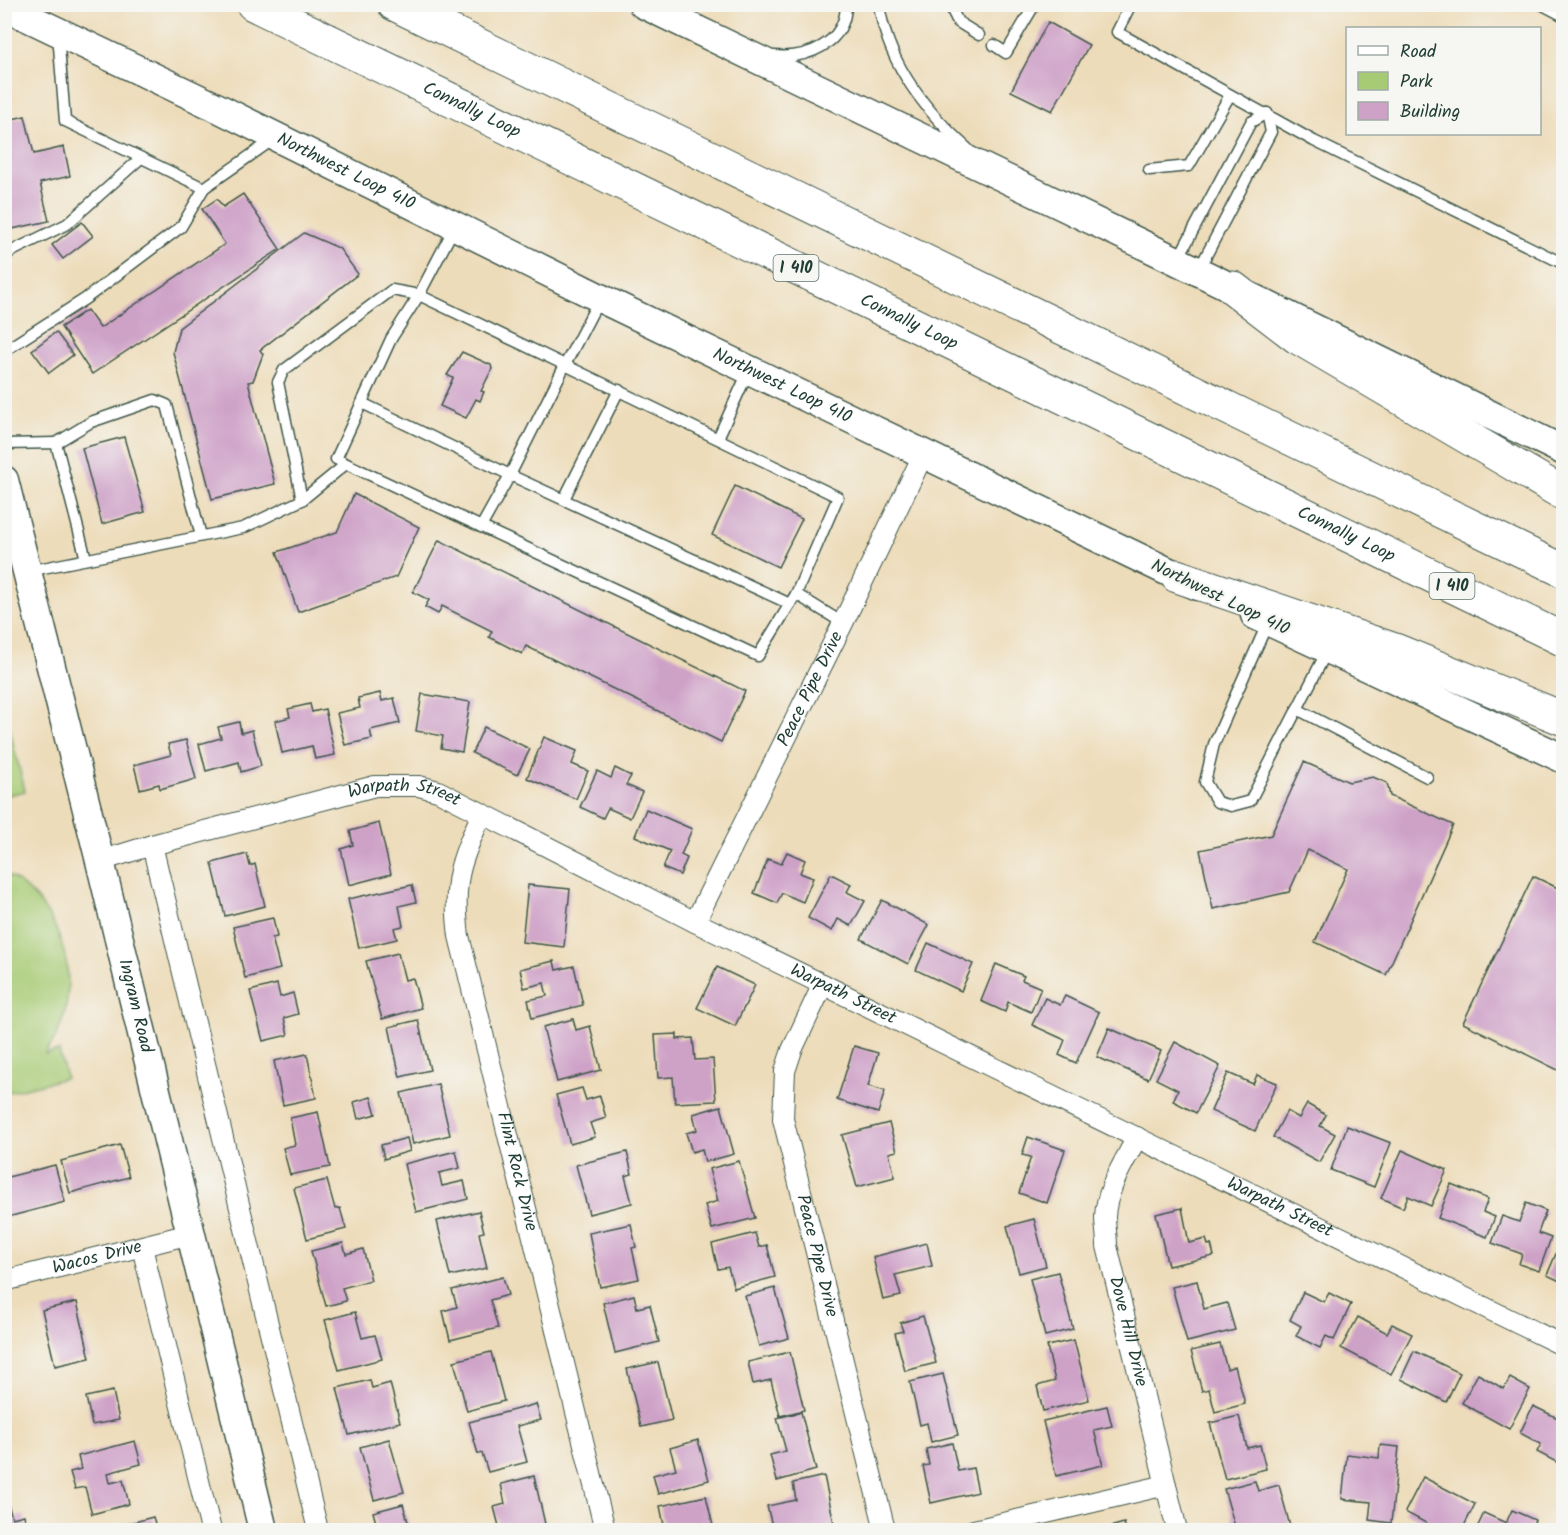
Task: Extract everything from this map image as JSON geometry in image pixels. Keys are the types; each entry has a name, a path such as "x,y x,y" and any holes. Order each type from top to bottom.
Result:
{"highway":[{"name":"Connally Loop","path":"253,4 1563,640"},
{"path":"394,4 1563,571"},
{"path":"438,4 542,76"},
{"path":"1233,288 1297,338 1563,494"},
{"path":"1177,576 1395,650 1563,719"}],"main road":[{"path":"643,4 1188,266 1563,451"},
{"name":"Northwest Loop 410","path":"4,6 277,137 923,455 1328,650 1563,759"},
{"path":"4,15 13,15 48,26"},
{"name":"Ingram Road","path":"4,480 100,861 263,1530"}],"street":[{"name":"Peace Pipe Drive","path":"695,922 843,623 923,455"},
{"name":"Warpath Street","path":"100,861 375,786 419,786 438,791 695,922 1563,1346"},
{"name":"Flint Rock Drive","path":"482,814 465,849 458,878 455,907 459,936 605,1530"},
{"path":"152,845 318,1530"},
{"name":"Peace Pipe Drive","path":"823,984 792,1050 785,1071 783,1119 885,1530"},
{"name":"Dove Hill Drive","path":"1137,1137 1107,1202 1105,1217 1107,1246 1177,1530"},
{"name":"Wacos Drive","path":"4,1281 190,1234"},
{"path":"142,1247 211,1530"},
{"path":"974,1530 1166,1485"}],"lane":[{"path":"743,53 788,57 820,48 830,42 843,24 846,4"},
{"path":"879,4 882,27 911,86 960,142 1009,180"},
{"path":"949,4 957,22 979,35"},
{"path":"994,45 1006,52 1035,4"},
{"path":"1131,4 1117,32 1314,141 1563,264"},
{"path":"1541,4 1563,16"},
{"path":"48,26 65,121 204,188"},
{"path":"1149,170 1189,166 1230,95"},
{"path":"1188,266 1271,132 1267,114"},
{"path":"1188,266 1251,122 1267,114"},
{"path":"4,351 85,299 181,226 204,188 277,137"},
{"path":"6,251 67,224 141,158"},
{"path":"302,500 278,382 284,370 392,290 419,295 838,497 796,594 758,656 336,459 391,339 419,295 455,225"},
{"path":"481,527 600,298"},
{"path":"718,438 749,370"},
{"path":"564,500 619,390"},
{"path":"4,444 56,443 91,422 154,400 167,405 201,536"},
{"path":"362,403 510,475 790,604"},
{"path":"56,443 86,560"},
{"path":"28,571 243,528 302,500 346,464"},
{"path":"796,594 843,623"},
{"path":"1268,621 1214,744 1205,782 1217,802 1231,806 1250,801 1328,650"},
{"path":"1297,709 1427,777"}],"green space":[{"path":"4,707 25,791 5,796 4,796"},
{"path":"4,873 23,886 40,903 52,922 62,943 67,966 68,989 65,1012 56,1037 45,1054 59,1051 66,1078 5,1093"}],"building":[{"path":"1048,22 1089,45 1052,111 1011,91"},
{"path":"25,116 34,154 64,147 70,176 40,183 49,221 12,229 4,195 4,121"},
{"path":"243,194 280,249 92,374 61,327 87,310 100,328 225,244 202,209 217,199 223,207"},
{"path":"82,222 93,236 63,259 52,245"},
{"path":"304,233 339,248 358,274 260,350 263,354 253,381 248,382 275,484 212,499 173,352 179,328"},
{"path":"56,332 73,355 49,373 32,350"},
{"path":"462,352 491,365 492,369 481,391 484,392 480,401 476,399 466,418 440,406 453,378 447,375"},
{"path":"124,437 145,512 102,524 82,448"},
{"path":"735,486 802,519 778,567 712,535"},
{"path":"354,494 419,527 396,577 298,612 277,552 337,532"},
{"path":"439,540 745,691 721,742 526,646 522,654 489,637 492,631 442,606 438,614 425,607 429,600 413,592"},
{"path":"380,693 382,701 394,698 400,723 370,730 372,739 345,745 337,713 360,708 358,698"},
{"path":"422,694 470,702 462,752 441,748 443,736 416,731"},
{"path":"310,704 312,712 325,709 335,755 315,759 312,746 282,753 275,721 290,717 288,709"},
{"path":"239,722 241,733 252,730 261,766 241,772 239,762 206,771 199,744 221,738 218,727"},
{"path":"484,727 530,749 517,775 472,753"},
{"path":"544,737 577,751 572,764 588,771 576,799 527,778"},
{"path":"186,740 196,779 160,789 159,784 140,789 134,765 171,755 168,744"},
{"path":"1304,762 1349,782 1373,777 1387,783 1390,796 1453,825 1386,975 1315,942 1348,869 1308,850 1289,892 1213,909 1200,850 1271,835"},
{"path":"615,768 631,776 626,785 642,792 630,818 608,808 603,818 580,807 597,771 611,778"},
{"path":"646,809 692,829 681,855 687,858 680,875 663,868 670,851 635,836"},
{"path":"379,823 391,874 349,885 341,849 353,845 350,831"},
{"path":"787,852 805,860 800,873 813,878 803,902 782,893 777,903 754,893 768,859 781,864"},
{"path":"247,854 250,866 255,864 265,906 225,916 212,863"},
{"path":"831,874 851,884 847,892 865,901 851,926 838,919 832,931 808,918"},
{"path":"1533,876 1564,891 1564,1073 1463,1023"},
{"path":"412,885 416,902 399,906 403,926 394,928 397,939 359,948 348,899"},
{"path":"528,885 570,889 564,947 522,942"},
{"path":"882,900 929,925 908,964 861,939"},
{"path":"273,918 277,937 272,938 280,969 245,978 233,927"},
{"path":"928,943 973,964 961,991 916,970"},
{"path":"398,953 405,980 413,978 421,1008 382,1019 366,961"},
{"path":"554,961 556,970 574,966 583,1005 532,1018 528,1000 547,996 544,983 524,988 520,969"},
{"path":"996,964 1024,976 1022,980 1041,988 1031,1012 1008,1002 1005,1012 981,1001"},
{"path":"717,967 755,985 735,1026 697,1008"},
{"path":"277,984 280,997 293,993 298,1014 284,1018 288,1035 263,1041 250,991"},
{"path":"1065,996 1099,1012 1076,1063 1059,1055 1065,1040 1032,1025 1045,998 1060,1005"},
{"path":"573,1019 576,1030 590,1026 601,1070 557,1082 543,1027"},
{"path":"418,1020 430,1070 400,1077 389,1027"},
{"path":"1109,1028 1161,1051 1148,1079 1097,1057"},
{"path":"677,1034 677,1039 693,1038 695,1060 713,1059 716,1101 675,1103 673,1077 658,1078 655,1035"},
{"path":"1175,1042 1220,1066 1196,1113 1173,1101 1178,1090 1156,1079"},
{"path":"854,1046 878,1053 868,1086 885,1091 878,1113 837,1100"},
{"path":"307,1054 316,1098 283,1105 274,1061"},
{"path":"1228,1073 1253,1084 1257,1075 1277,1083 1255,1131 1211,1111"},
{"path":"438,1084 450,1135 413,1144 401,1093"},
{"path":"582,1088 586,1100 600,1096 606,1118 590,1123 595,1137 570,1144 556,1095"},
{"path":"371,1097 376,1114 358,1119 354,1102"},
{"path":"1307,1104 1326,1115 1320,1126 1335,1134 1319,1162 1273,1137 1287,1111 1299,1118"},
{"path":"721,1106 734,1154 705,1162 702,1149 692,1152 686,1133 697,1130 693,1114"},
{"path":"318,1112 330,1167 290,1175 283,1148 295,1145 290,1118"},
{"path":"889,1123 897,1151 889,1153 895,1177 857,1187 842,1135"},
{"path":"1347,1126 1391,1143 1374,1187 1331,1170"},
{"path":"1028,1137 1065,1150 1047,1203 1019,1193 1031,1157 1022,1155"},
{"path":"407,1138 410,1151 384,1159 381,1145"},
{"path":"120,1145 129,1177 70,1193 61,1161"},
{"path":"1402,1150 1447,1170 1431,1206 1408,1196 1403,1208 1381,1198"},
{"path":"456,1151 460,1168 439,1173 442,1186 464,1181 468,1199 416,1212 404,1164"},
{"path":"627,1152 632,1174 625,1176 632,1203 589,1214 576,1165"},
{"path":"739,1161 755,1218 712,1229 705,1205 718,1201 709,1169"},
{"path":"55,1165 65,1202 4,1218 4,1178"},
{"path":"327,1180 335,1209 340,1208 346,1229 307,1239 294,1188"},
{"path":"1451,1184 1488,1199 1483,1212 1495,1217 1487,1237 1438,1218"},
{"path":"1526,1203 1546,1211 1538,1233 1551,1238 1539,1271 1519,1264 1522,1254 1492,1243 1502,1216 1519,1222"},
{"path":"1182,1208 1189,1243 1206,1239 1208,1245 1211,1244 1214,1256 1168,1266 1156,1214"},
{"path":"479,1211 484,1232 479,1233 487,1268 450,1276 437,1221"},
{"path":"1034,1219 1046,1266 1019,1273 1007,1226"},
{"path":"631,1224 636,1247 632,1248 639,1279 600,1287 589,1233"},
{"path":"755,1233 759,1247 767,1245 775,1277 734,1288 728,1267 718,1269 712,1244"},
{"path":"343,1243 346,1254 363,1249 371,1280 342,1288 346,1301 326,1306 311,1251"},
{"path":"927,1243 932,1266 895,1275 901,1296 883,1300 873,1257"},
{"path":"1558,1249 1564,1252 1564,1283 1547,1275"},
{"path":"1058,1272 1073,1329 1045,1336 1030,1279"},
{"path":"503,1277 508,1295 490,1300 498,1328 450,1340 443,1311 457,1307 452,1290"},
{"path":"1197,1281 1204,1309 1227,1303 1235,1330 1187,1342 1172,1287"},
{"path":"775,1288 789,1338 759,1346 745,1296"},
{"path":"1303,1292 1324,1302 1329,1293 1351,1304 1334,1340 1326,1336 1320,1348 1296,1336 1301,1326 1290,1320"},
{"path":"634,1295 637,1308 650,1305 659,1342 615,1353 603,1303"},
{"path":"77,1302 90,1358 55,1366 42,1310"},
{"path":"355,1312 362,1338 375,1335 382,1359 339,1370 325,1320"},
{"path":"923,1316 936,1363 905,1371 895,1333 903,1331 900,1323"},
{"path":"1358,1317 1387,1333 1392,1324 1412,1334 1391,1374 1341,1348"},
{"path":"1074,1340 1089,1400 1043,1411 1037,1386 1055,1381 1047,1346"},
{"path":"1220,1344 1227,1369 1235,1366 1245,1404 1215,1412 1209,1389 1202,1391 1191,1351"},
{"path":"1414,1351 1460,1373 1446,1402 1401,1379"},
{"path":"491,1352 504,1401 467,1411 454,1361"},
{"path":"790,1352 804,1410 780,1416 771,1380 753,1384 748,1362"},
{"path":"658,1362 672,1420 641,1427 627,1369"},
{"path":"943,1374 958,1435 931,1442 927,1423 920,1425 910,1382"},
{"path":"1478,1374 1504,1389 1510,1378 1530,1389 1509,1429 1462,1403"},
{"path":"370,1380 372,1388 390,1383 400,1422 349,1435 337,1388"},
{"path":"113,1391 119,1420 92,1425 86,1397"},
{"path":"536,1404 541,1420 517,1426 527,1462 488,1472 482,1453 478,1454 469,1422"},
{"path":"1107,1406 1112,1426 1094,1430 1103,1465 1056,1476 1043,1421"},
{"path":"1533,1406 1564,1421 1564,1466 1537,1452 1541,1444 1520,1433"},
{"path":"801,1412 816,1470 777,1481 770,1455 786,1451 777,1418"},
{"path":"1239,1416 1247,1448 1260,1445 1266,1469 1225,1479 1210,1423"},
{"path":"389,1439 404,1492 374,1500 360,1447"},
{"path":"698,1440 709,1480 658,1494 653,1475 676,1469 670,1448"},
{"path":"135,1441 141,1464 108,1473 110,1483 123,1480 129,1504 92,1514 85,1487 75,1489 70,1472 81,1469 78,1456"},
{"path":"952,1443 958,1471 973,1468 978,1492 931,1503 923,1466 929,1465 926,1449"},
{"path":"1380,1445 1399,1447 1391,1523 1369,1520 1371,1502 1342,1499 1347,1454 1379,1458"},
{"path":"534,1476 545,1524 517,1530 500,1530 494,1507 505,1504 501,1484"},
{"path":"824,1476 835,1528 773,1530 767,1506 796,1500 793,1483"},
{"path":"1423,1477 1475,1504 1462,1530 1439,1530 1405,1512"},
{"path":"1255,1481 1258,1491 1279,1485 1290,1526 1272,1530 1236,1530 1224,1489"},
{"path":"706,1496 714,1530 665,1530 660,1506"},
{"path":"7,1500 12,1518 24,1515 27,1530 4,1530 4,1501"},
{"path":"403,1504 410,1529 423,1526 424,1530 378,1530 373,1512"},
{"path":"1512,1510 1535,1520 1530,1530 1476,1530 1484,1513 1506,1523"},
{"path":"153,1517 157,1530 120,1530 119,1526"},
{"path":"1124,1523 1126,1530 1099,1530"}]}
